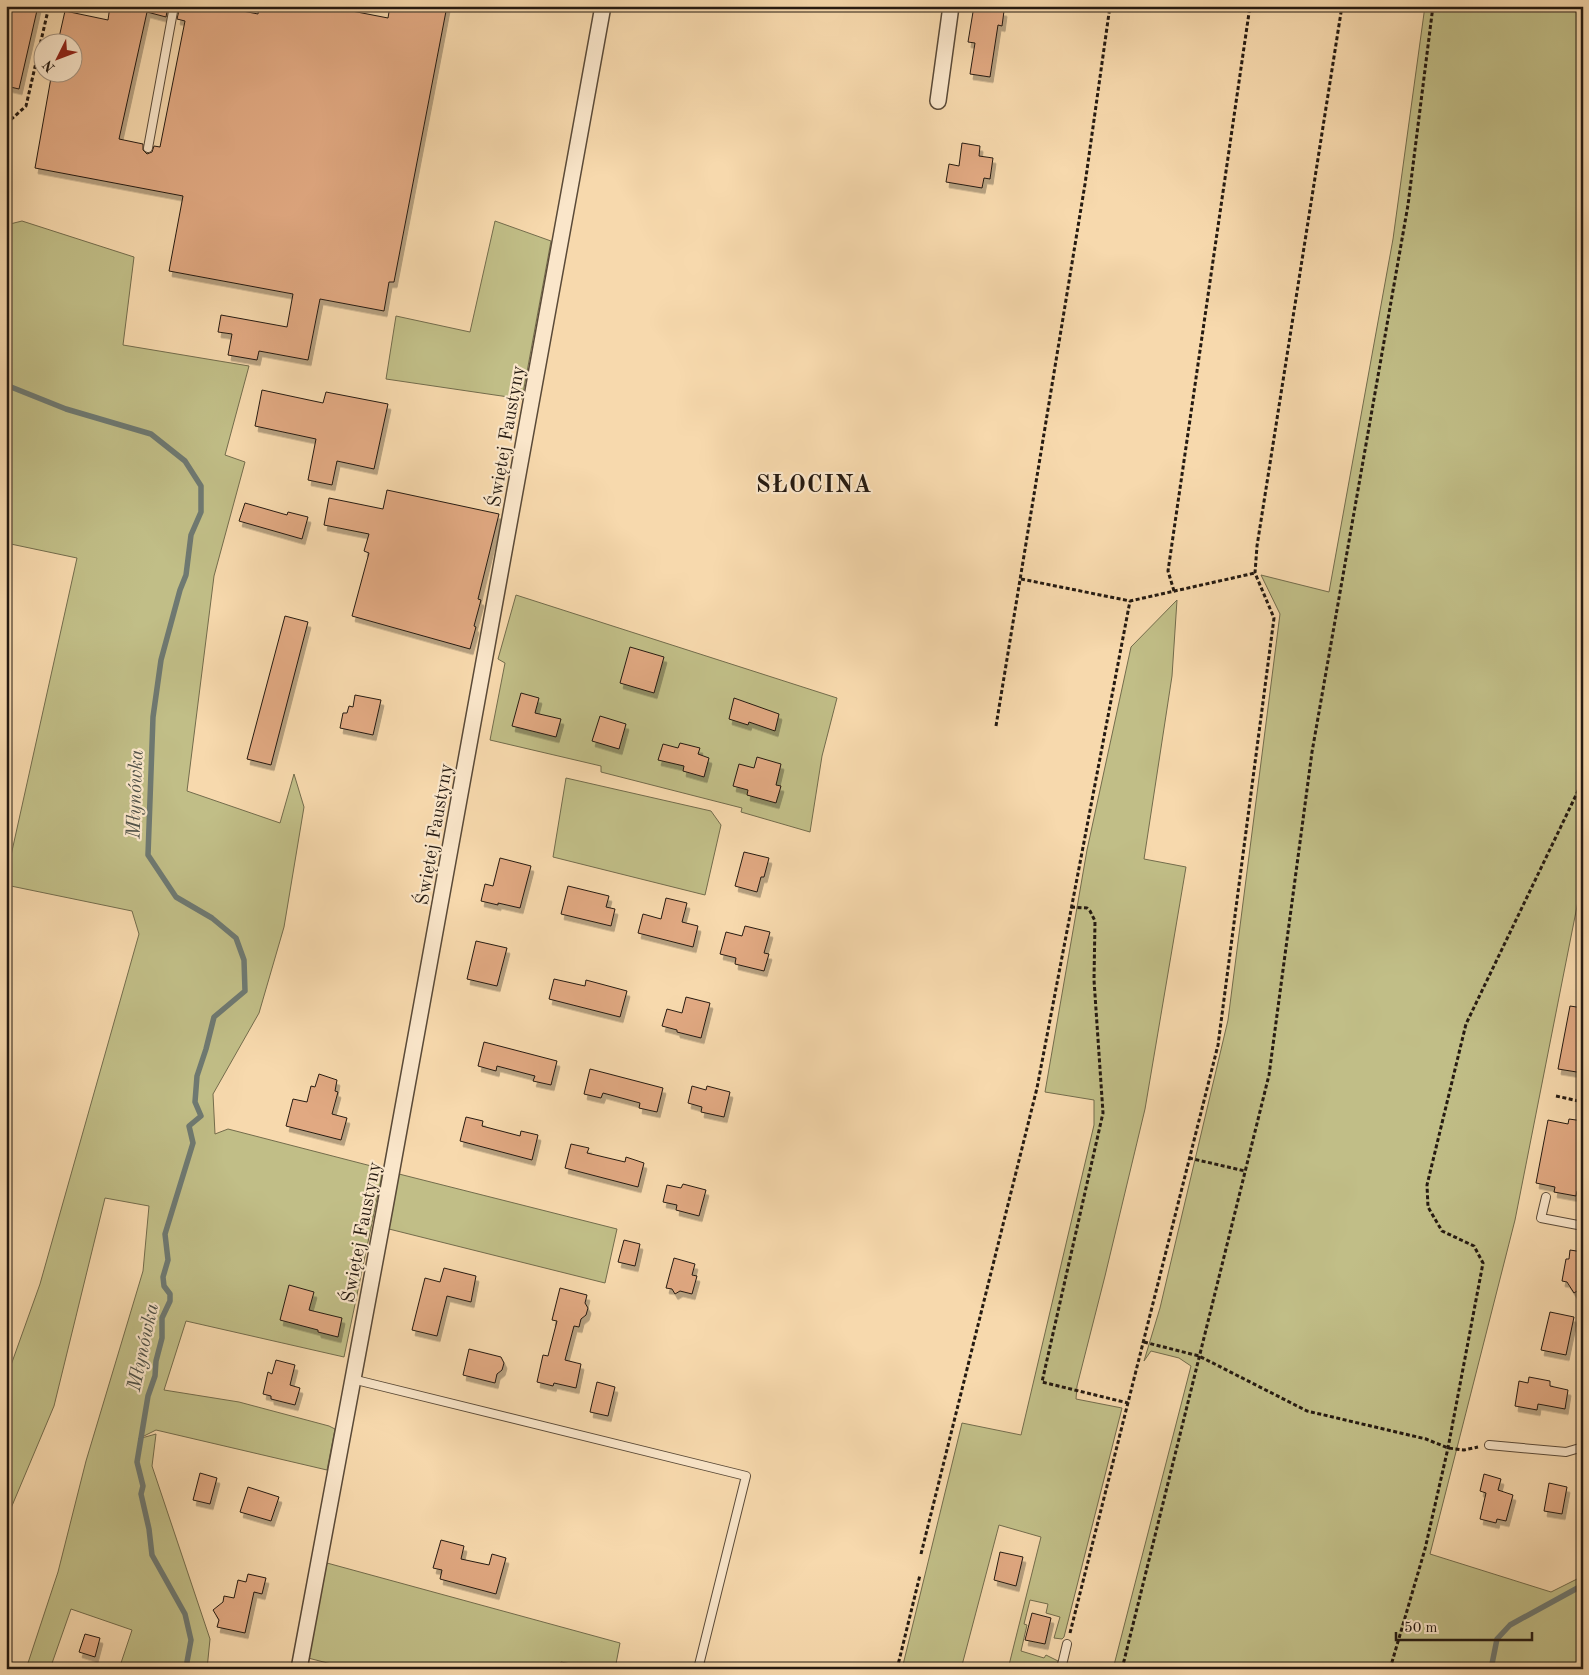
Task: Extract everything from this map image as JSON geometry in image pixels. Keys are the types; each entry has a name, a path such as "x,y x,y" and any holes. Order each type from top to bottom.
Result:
{"street":[{"name":"Świętej Faustyny","path":"299,1669 387,1198 603,6"},
{"path":"938,101 952,6"}],"lane":[{"path":"148,148 174,6"},
{"path":"1546,1196 1542,1218 1583,1226"},
{"path":"352,1379 746,1476 698,1669"},
{"path":"1489,1445 1566,1452 1583,1448"},
{"path":"1061,1669 1067,1644"}],"path":[{"path":"6,124 26,106 49,6"},
{"path":"996,726 1085,184 1110,6"},
{"path":"1174,591 1168,571 1250,6"},
{"path":"1067,1644 1218,1045 1274,618 1255,573 1257,546 1342,6"},
{"path":"1122,1669 1269,1074 1312,752 1408,205 1433,6"},
{"path":"1021,579 1130,601 1255,573"},
{"path":"921,1554 1037,1088 1130,601"},
{"path":"1390,1669 1425,1549 1448,1448 1483,1262 1474,1246 1442,1231 1428,1207 1427,1185 1466,1024 1578,791 1583,774"},
{"path":"1071,907 1087,908 1095,921 1094,980 1103,1113 1042,1382 1128,1403"},
{"path":"1556,1096 1583,1102"},
{"path":"1189,1158 1245,1171"},
{"path":"1144,1342 1199,1356 1307,1411 1426,1439 1448,1448 1464,1450 1489,1445"},
{"path":"897,1669 920,1574"}],"shaded area":[{"path":"1425,6 1583,6 1583,876 1515,1220 1430,1554 1551,1592 1583,1576 1583,1669 1113,1669 1191,1366 1179,1358 1151,1351 1144,1361 1160,1308 1228,1020 1280,614 1261,575 1329,592 1393,239"},
{"path":"22,221 134,257 123,345 249,366 225,455 245,462 214,576 187,791 280,823 294,774 304,807 284,927 259,1013 213,1094 215,1134 228,1129 379,1168 382,1175 344,1357 186,1321 164,1390 239,1402 329,1426 335,1429 327,1470 156,1430 138,1439 156,1434 152,1466 210,1639 207,1669 119,1669 132,1630 71,1609 50,1669 26,1669 58,1572 86,1461 143,1271 149,1206 105,1198 54,1406 6,1520 6,1379 40,1284 139,934 132,911 6,885 77,558 6,543 6,225"},
{"path":"495,221 551,241 522,399 386,379 396,316 470,332"},
{"path":"516,595 837,698 822,756 810,832 741,812 742,808 601,772 601,766 490,740 505,663 498,659"},
{"path":"1177,600 1172,676 1144,859 1186,867 1145,1109 1077,1386 1076,1399 1122,1408 1064,1637 1062,1639 1054,1638 1060,1617 1046,1613 1048,1604 1030,1600 1024,1624 1027,1625 1021,1651 1044,1658 1046,1655 1058,1661 1056,1669 1008,1669 1041,1537 999,1525 961,1669 902,1669 962,1423 1021,1435 1094,1125 1094,1100 1045,1092 1087,850 1131,647"},
{"path":"566,778 711,811 721,825 705,895 553,857"},
{"path":"399,1174 617,1229 605,1283 389,1229"},
{"path":"327,1563 620,1643 615,1669 599,1669 587,1665 586,1667 561,1662 560,1667 557,1669 351,1669 308,1658"}],"building":[{"path":"6,6 38,6 19,89 6,86"},
{"path":"110,6 168,6 166,17 147,12 119,139 143,144 143,150 147,154 152,152 154,146 160,147 185,21 177,19 180,6 217,6 258,14 259,6 326,6 388,18 390,6 447,6 394,282 389,282 384,311 320,299 308,360 259,351 257,360 228,355 232,334 218,332 221,315 287,327 293,294 169,271 183,196 35,168 50,82 82,82 82,32 60,32 65,11 108,20"},
{"path":"974,6 1004,11 1002,26 998,25 990,77 970,74 975,43 968,42"},
{"path":"962,143 980,146 979,156 993,158 990,179 984,178 982,188 946,182 949,164 959,166"},
{"path":"262,390 323,403 326,392 388,404 374,469 337,461 332,485 308,480 316,439 255,426"},
{"path":"387,490 499,514 478,599 481,600 470,649 352,616 369,553 364,551 369,534 324,525 329,498 383,509"},
{"path":"245,503 287,515 288,512 308,517 302,539 239,521"},
{"path":"285,616 308,622 271,765 247,759"},
{"path":"630,647 664,657 654,693 620,683"},
{"path":"521,693 539,698 535,713 561,719 556,737 512,726"},
{"path":"355,695 381,700 373,735 340,728 343,713 347,713 349,706 353,707"},
{"path":"734,698 779,714 775,731 749,722 748,725 729,719"},
{"path":"600,716 626,724 619,749 592,741"},
{"path":"680,743 700,748 698,754 709,758 704,777 683,771 684,766 658,760 663,744 678,748"},
{"path":"757,757 781,764 776,785 781,786 776,803 747,795 748,790 733,786 739,764 754,768"},
{"path":"744,852 769,858 764,877 761,877 757,892 735,886"},
{"path":"500,858 531,866 520,908 481,901 485,884 493,886"},
{"path":"568,886 609,896 606,907 615,909 611,926 561,914"},
{"path":"666,898 687,903 682,922 698,926 693,947 638,933 643,914 661,919"},
{"path":"745,926 770,932 764,953 769,954 764,971 735,964 736,958 720,954 726,932 742,936"},
{"path":"476,941 507,948 497,986 467,979"},
{"path":"554,979 585,986 586,980 627,991 620,1017 549,999"},
{"path":"686,997 710,1003 701,1038 662,1026 667,1009 682,1013"},
{"path":"1570,1006 1583,1008 1583,1073 1558,1069"},
{"path":"484,1042 557,1061 551,1085 533,1081 535,1076 497,1066 496,1071 478,1066"},
{"path":"590,1069 663,1088 657,1112 639,1108 640,1103 603,1093 601,1098 584,1094"},
{"path":"319,1074 337,1080 335,1091 338,1092 332,1114 347,1118 341,1140 286,1126 293,1099 307,1102 311,1086 315,1087"},
{"path":"692,1086 706,1090 707,1086 730,1092 724,1117 701,1112 702,1107 688,1103"},
{"path":"466,1117 483,1121 482,1126 520,1136 521,1131 538,1135 532,1160 460,1141"},
{"path":"1569,1119 1583,1121 1583,1193 1577,1191 1576,1196 1554,1192 1555,1187 1536,1183 1548,1120 1568,1124"},
{"path":"571,1144 589,1148 587,1153 625,1162 626,1157 644,1163 638,1187 565,1168"},
{"path":"683,1184 706,1190 699,1216 676,1210 677,1205 663,1202 667,1185 681,1188"},
{"path":"624,1240 640,1244 635,1266 618,1262"},
{"path":"1570,1250 1583,1252 1583,1287 1574,1293 1567,1282 1562,1281 1566,1259 1569,1259"},
{"path":"674,1258 695,1264 692,1275 697,1276 692,1294 680,1291 675,1294 672,1289 666,1288"},
{"path":"444,1268 476,1276 471,1302 447,1296 437,1336 412,1330 425,1278 440,1282"},
{"path":"289,1285 314,1292 309,1310 342,1318 338,1337 280,1320"},
{"path":"560,1288 587,1295 585,1303 588,1308 586,1315 581,1319 579,1327 574,1326 565,1360 581,1364 576,1388 554,1383 553,1386 537,1382 543,1355 548,1356 557,1321 552,1320"},
{"path":"1550,1312 1574,1317 1566,1355 1541,1350"},
{"path":"469,1349 501,1357 504,1363 502,1370 497,1374 495,1383 463,1375"},
{"path":"276,1360 295,1365 290,1385 300,1388 295,1405 271,1399 271,1396 263,1394 268,1372 272,1374"},
{"path":"1529,1377 1550,1381 1550,1386 1568,1390 1565,1409 1538,1404 1537,1410 1515,1406 1519,1381 1528,1383"},
{"path":"597,1382 615,1387 608,1416 590,1412"},
{"path":"200,1473 217,1478 210,1504 193,1500"},
{"path":"1484,1474 1501,1479 1498,1490 1513,1495 1506,1521 1497,1519 1496,1523 1480,1519 1486,1493 1480,1491"},
{"path":"1549,1483 1567,1487 1562,1514 1544,1511"},
{"path":"248,1487 279,1497 271,1521 240,1512"},
{"path":"441,1540 464,1546 461,1559 489,1565 492,1554 506,1558 496,1594 440,1579 442,1570 433,1568"},
{"path":"1000,1552 1023,1557 1016,1586 994,1580"},
{"path":"248,1574 266,1578 262,1594 254,1592 245,1633 217,1627 219,1620 213,1610 223,1602 224,1596 234,1598 238,1580 246,1582"},
{"path":"1032,1613 1051,1618 1045,1644 1025,1640"},
{"path":"85,1634 100,1638 95,1657 79,1652"}],"waterway":[{"name":"Młynówka","path":"6,385 66,409 151,434 185,461 201,486 201,512 191,535 186,575 180,590 161,660 153,717 148,855 176,897 212,918 236,938 244,960 245,991 214,1017 197,1076 195,1102 201,1116 189,1126 193,1143 165,1234 168,1260 163,1277 164,1286 170,1294 170,1301 162,1318 162,1338 156,1361 155,1376 148,1396 137,1462 143,1486 141,1494 149,1529 152,1555 185,1614 191,1640 187,1662 188,1669"},
{"path":"1491,1669 1497,1639 1510,1625 1583,1585"}],"district":[{"name":"SŁOCINA","path":"814,484"}]}
